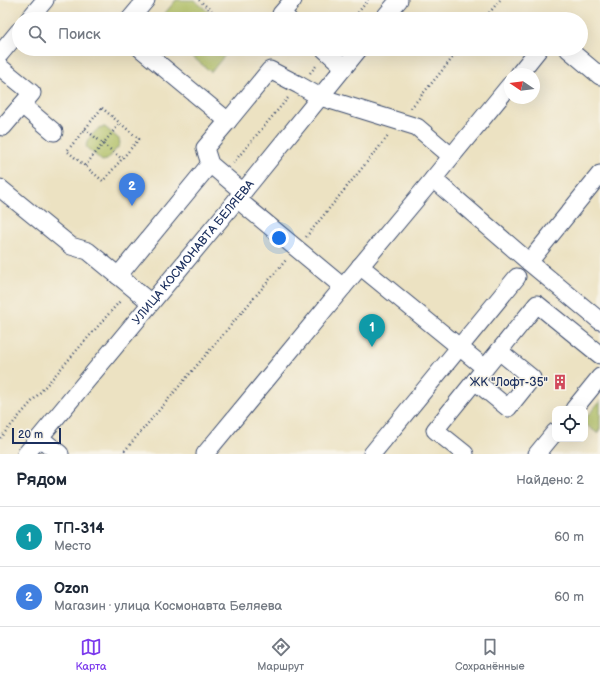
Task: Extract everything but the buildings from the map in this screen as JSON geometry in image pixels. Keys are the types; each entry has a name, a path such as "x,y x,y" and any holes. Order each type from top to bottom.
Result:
{"street":[{"path":"35,12 45,0"},
{"path":"136,12 146,0"},
{"path":"283,12 293,0"},
{"path":"389,12 399,0"},
{"path":"0,54 12,39"},
{"path":"149,56 228,121"},
{"path":"332,56 344,67"},
{"name":"УЛИЦА КОСМОНАВТА БЕЛЯЕВА","path":"26,454 353,56"},
{"path":"524,68 533,56"},
{"path":"576,56 600,76"},
{"path":"0,67 32,93 1,127"},
{"path":"343,286 240,195 210,164 205,148 270,70 320,97 417,127 452,156"},
{"path":"205,454 504,91"},
{"path":"22,105 54,132"},
{"path":"118,276 210,164"},
{"path":"529,262 600,174"},
{"path":"433,179 529,262 594,313 567,328"},
{"path":"0,188 71,246 88,251 151,303"},
{"path":"360,266 459,347 508,408 532,378 499,351"},
{"path":"372,454 517,277"},
{"path":"465,454 435,430 537,304 600,355"},
{"path":"576,406 600,377"},
{"path":"537,454 552,436"},
{"path":"40,438 60,454"}],"path":[{"path":"199,0 214,12"},
{"path":"359,12 368,0"},
{"path":"490,12 500,0"},
{"path":"102,108 139,139 103,181 66,151 85,128 102,108"},
{"path":"85,166 120,123"},
{"path":"85,128 122,159"}],"green space":[{"path":"176,0 194,0 209,12 166,12"},
{"path":"192,56 224,56 211,72"},
{"path":"101,127 105,127 119,139 120,143 107,160 102,161 87,148 86,145 91,136"},
{"path":"600,401 600,429 597,433 588,426 588,415"}],"place":[{"name":"Ozon","path":"132,206"},
{"name":"ТП-314","path":"372,347"},
{"name":"ЖК \"Лофт-35\"","path":"560,382"}]}
